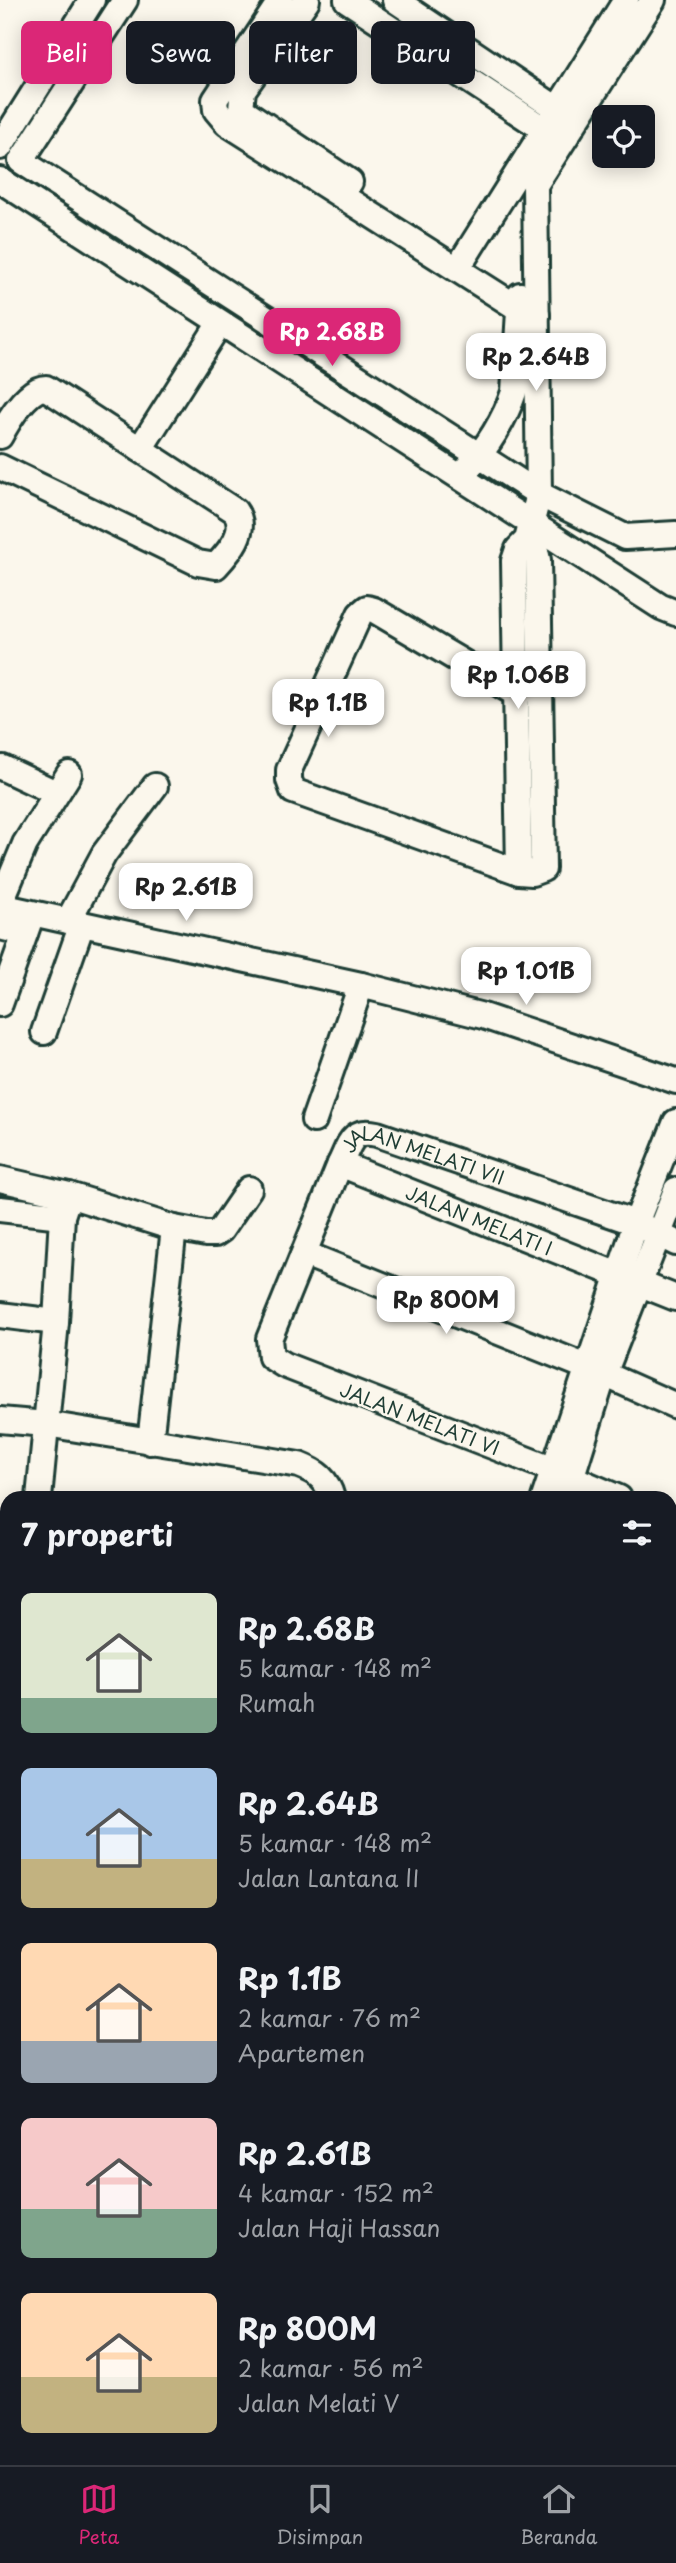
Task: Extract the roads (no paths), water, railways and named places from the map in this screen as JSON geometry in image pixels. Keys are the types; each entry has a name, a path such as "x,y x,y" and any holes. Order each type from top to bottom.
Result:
{"street":[{"path":"0,147 92,0"},
{"path":"125,0 21,161 539,494 625,537 676,534"},
{"path":"281,0 218,94 215,100 216,110 227,123 529,304"},
{"path":"241,109 243,90 307,0"},
{"path":"348,0 551,120"},
{"path":"395,0 551,120"},
{"path":"464,258 626,0"},
{"path":"519,872 514,561 529,531 539,494 529,304 535,185 653,0"},
{"path":"216,110 241,109 529,304"},
{"path":"2,186 109,251 460,477 529,531 676,613"},
{"path":"109,251 124,227"},
{"path":"460,477 479,456 509,407 529,304"},
{"path":"140,449 220,323"},
{"path":"0,436 10,418 36,389 46,387 235,511 241,520 241,527 228,553 216,566 198,563 0,467"},
{"path":"518,695 367,608 360,614 289,770 293,791 519,872 532,873 543,869 538,560 529,531"},
{"path":"3,768 62,784 25,844 0,905 29,923"},
{"path":"44,1032 75,922 104,854 155,786"},
{"path":"0,928 29,923 75,922 361,985 483,1017 676,1081"},
{"path":"0,1004 29,923"},
{"path":"314,1120 361,985"},
{"path":"657,1233 676,1122"},
{"name":"JALAN MELATI VII","path":"271,1357 269,1339 340,1164 354,1136 366,1131 657,1233"},
{"name":"JALAN MELATI I","path":"340,1164 676,1298"},
{"path":"0,1179 65,1205 206,1234 215,1234 221,1230 249,1189"},
{"path":"563,1482 596,1371 629,1279 657,1233 676,1191"},
{"path":"0,1209 65,1205"},
{"path":"40,1491 65,1205"},
{"path":"150,1442 174,1228"},
{"path":"304,1254 596,1371 676,1406"},
{"path":"0,1315 56,1322"},
{"name":"JALAN MELATI VI","path":"271,1357 284,1365 563,1482 594,1491"},
{"path":"0,1420 46,1424 299,1465 316,1472 329,1485 330,1491"}]}
